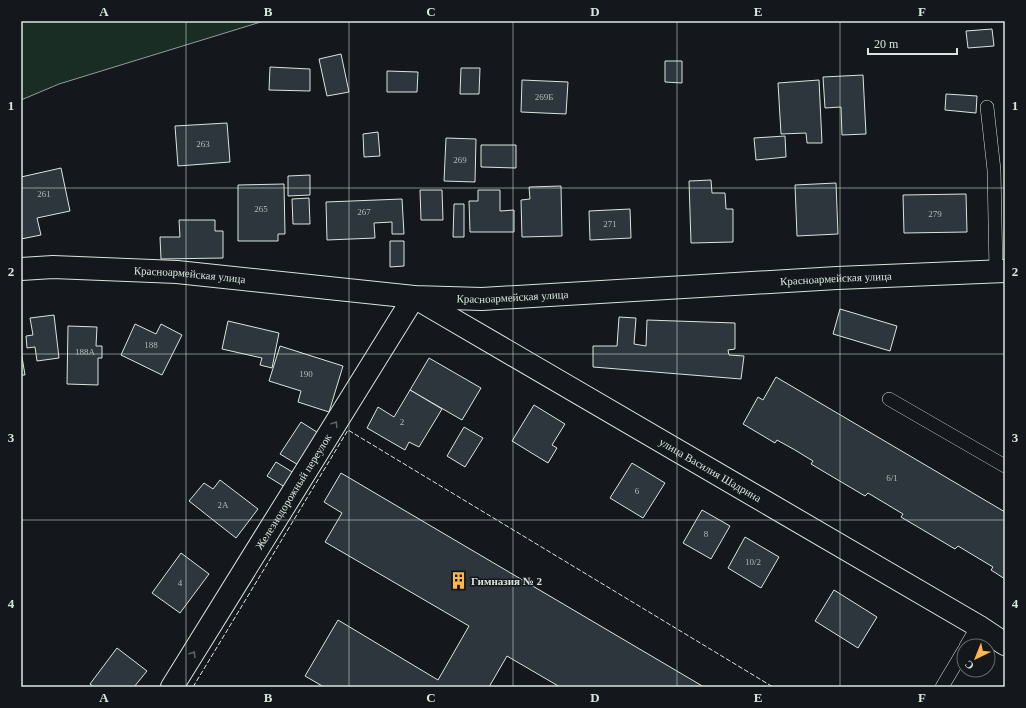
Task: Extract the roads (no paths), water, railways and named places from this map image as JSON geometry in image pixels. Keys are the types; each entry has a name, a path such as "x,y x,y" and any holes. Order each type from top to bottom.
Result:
{"street":[{"name":"Красноармейская улица","path":"21,269 53,268 177,272 414,297 489,298 837,278 1000,271"},
{"name":"улица Василия Шадрина","path":"414,297 978,626 1005,644"},
{"name":"Железнодорожный переулок","path":"172,687 414,297"}],"lane":[{"path":"987,107 994,170 1000,271"},
{"path":"890,399 1005,466"},
{"path":"971,638 978,626"},
{"path":"942,687 956,663"}],"place":[{"name":"Гимназия № 2","path":"458,581"}]}
